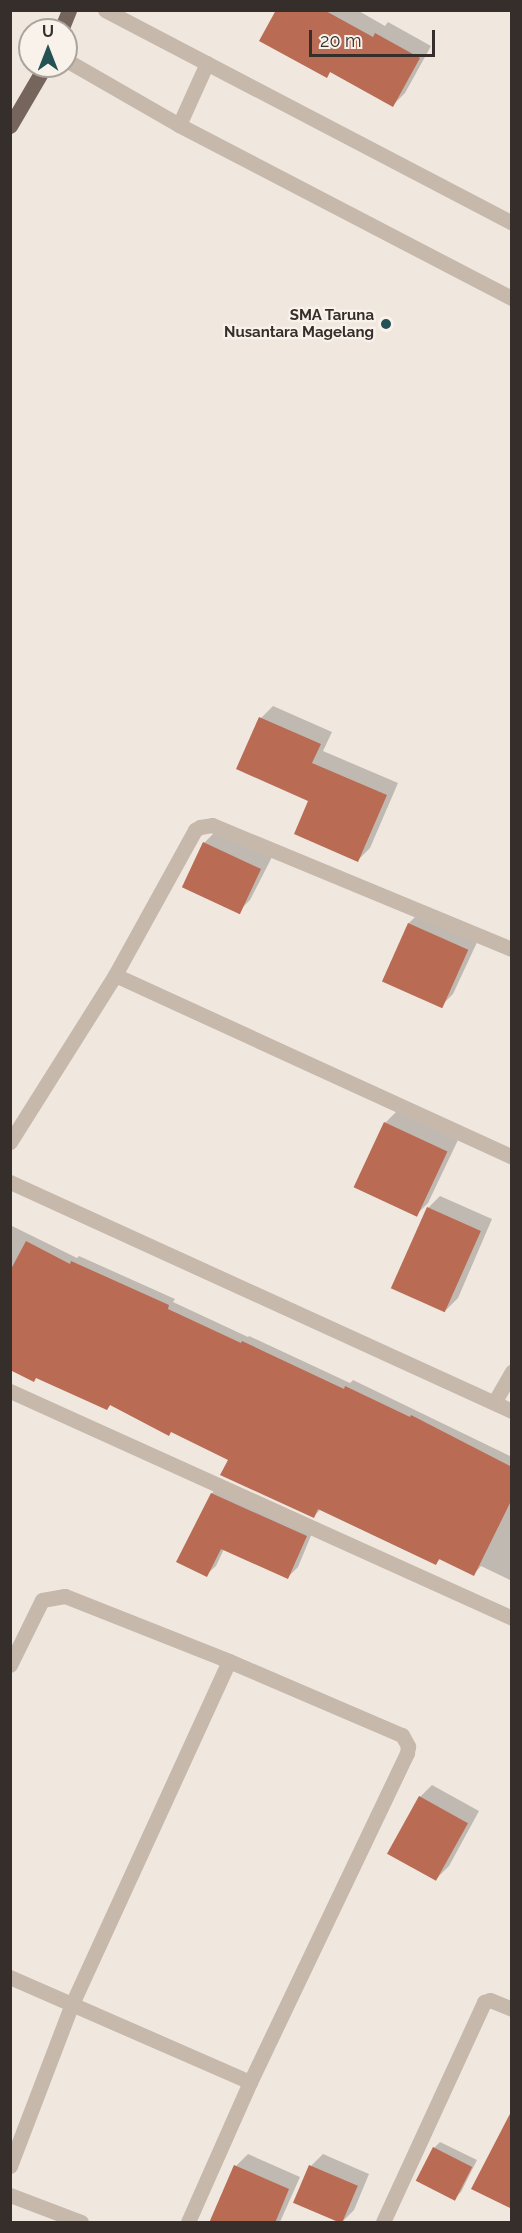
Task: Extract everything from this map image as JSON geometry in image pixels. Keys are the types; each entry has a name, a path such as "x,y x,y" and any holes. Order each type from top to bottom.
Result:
{"main road":[{"path":"10,126 38,78"}],"street":[{"path":"105,10 512,223"},
{"path":"179,125 207,63"},
{"path":"78,67 179,125 512,298"},
{"path":"10,1142 115,975 195,830 212,825 512,949"},
{"path":"115,975 512,1157"},
{"path":"10,1182 495,1401 512,1411"},
{"path":"495,1401 512,1371"},
{"path":"10,1391 512,1618"},
{"path":"10,1665 42,1600 52,1596 65,1596 229,1661 402,1735 408,1746 402,1763 250,2082 188,2223"},
{"path":"10,2166 72,2004 229,1661"},
{"path":"10,1977 250,2082"},
{"path":"383,2223 484,2002 490,2000 512,2009"},
{"path":"10,2195 81,2223"}],"building":[{"path":"276,10 324,10 373,37 375,33 420,58 393,107 330,72 327,78 259,41"},
{"path":"259,717 321,744 312,763 387,795 358,862 294,834 308,801 236,769"},
{"path":"203,842 261,869 240,914 182,887"},
{"path":"408,923 468,950 442,1008 382,981"},
{"path":"384,1122 447,1152 417,1217 354,1187"},
{"path":"427,1207 481,1231 445,1312 391,1288"},
{"path":"26,1241 70,1264 71,1261 169,1305 168,1309 241,1343 242,1341 344,1389 345,1386 410,1417 411,1415 512,1467 512,1499 474,1576 439,1559 436,1565 318,1509 314,1518 220,1475 228,1460 171,1432 169,1436 110,1405 107,1410 36,1378 34,1382 10,1370 10,1271"},
{"path":"211,1493 307,1536 288,1579 221,1549 207,1577 176,1562"},
{"path":"419,1796 468,1823 436,1881 387,1854"},
{"path":"512,2110 512,2209 471,2189"},
{"path":"433,2147 472,2167 455,2201 416,2181"},
{"path":"234,2165 289,2189 275,2223 209,2223"},
{"path":"309,2165 358,2186 342,2222 293,2203"}],"place":[{"name":"SMA Taruna Nusantara Magelang","path":"386,324"}]}
